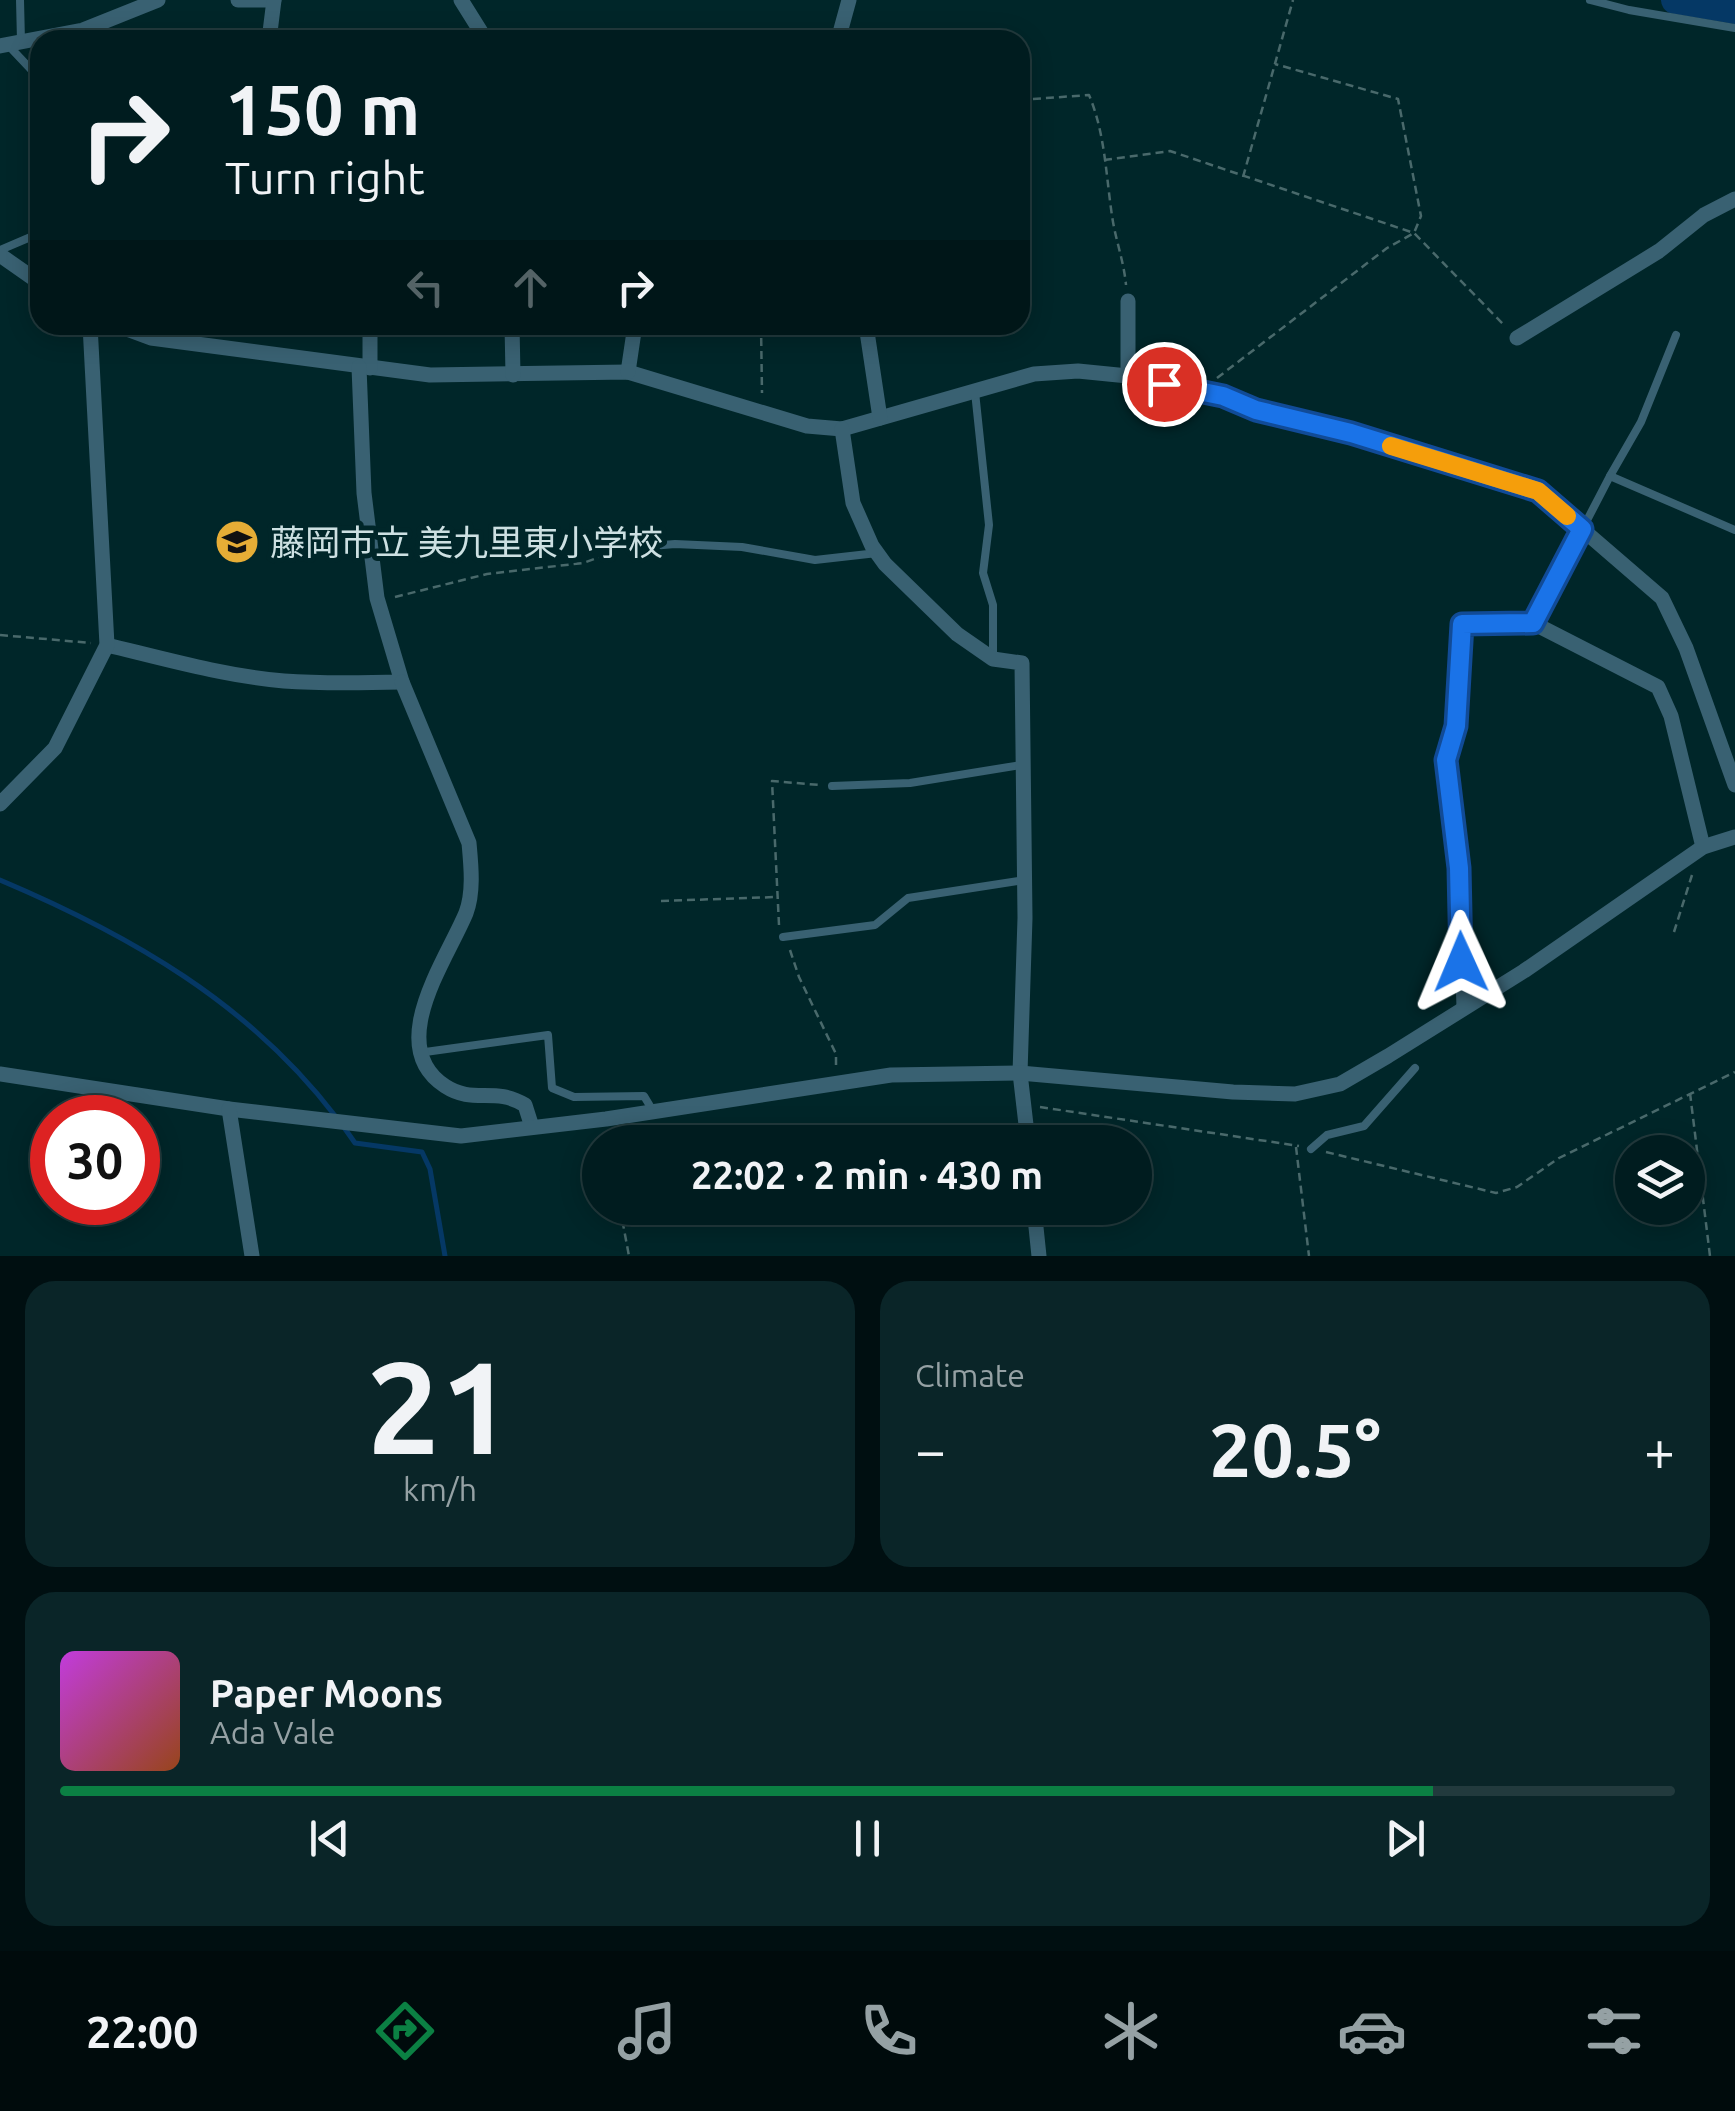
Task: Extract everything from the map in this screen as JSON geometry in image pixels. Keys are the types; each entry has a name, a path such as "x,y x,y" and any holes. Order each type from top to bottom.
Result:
{"street":[{"path":"83,30 158,0"},
{"path":"238,0 274,0 270,30"},
{"path":"461,0 480,30"},
{"path":"841,30 849,0"},
{"path":"1516,338 1658,252 1704,215 1735,199"},
{"path":"0,253 30,276"},
{"path":"1128,301 1128,376"},
{"path":"0,804 54,748 108,645 91,335"},
{"path":"143,335 430,376 628,372 807,426 842,429 1034,374 1078,371 1128,376 1223,396 1256,410 1351,433 1538,491 1662,598 1686,648 1735,785"},
{"path":"195,335 195,344"},
{"path":"369,335 364,368 364,493 378,602 402,682 470,844 468,909 442,955 420,1024 418,1053 425,1068 461,1095 508,1095 525,1105 532,1127"},
{"path":"512,335 512,375"},
{"path":"628,372 634,335"},
{"path":"868,335 880,418"},
{"path":"842,429 853,503 877,552 956,634 992,660 1022,663 1024,880 1020,1073 1026,1125"},
{"path":"1533,623 1582,529"},
{"path":"1464,1007 1459,868 1446,760 1456,726 1462,624 1533,623 1658,687 1671,716 1702,848"},
{"path":"108,645 281,680 402,682"},
{"path":"0,1074 229,1109 461,1136 890,1075 1020,1073 1295,1094 1340,1084 1524,971 1702,848 1735,836"},
{"path":"229,1109 252,1256"},
{"path":"1036,1225 1039,1256"}],"lane":[{"path":"20,0 9,44 30,68"},
{"path":"1590,0 1735,28"},
{"path":"0,253 30,238"},
{"path":"1582,529 1641,422 1676,335"},
{"path":"974,389 989,526 983,572 993,605 992,660"},
{"path":"1610,476 1735,530"},
{"path":"628,548 675,544 742,547 814,560 877,552"},
{"path":"832,786 910,783 1022,764"},
{"path":"784,937 874,925 908,898 1024,880"},
{"path":"418,1053 548,1035 552,1088 574,1097 644,1096 653,1111"},
{"path":"1311,1148 1327,1134 1364,1126 1414,1068"}],"path":[{"path":"1243,177 1293,0"},
{"path":"1200,391 1414,232 1421,216 1398,100 1275,64"},
{"path":"1030,99 1089,96 1098,117 1128,301"},
{"path":"1104,160 1170,151 1414,232 1516,338"},
{"path":"761,335 762,413"},
{"path":"378,602 487,574 582,564 628,548"},
{"path":"0,635 108,645"},
{"path":"832,786 772,781 779,932 836,1054 835,1084"},
{"path":"1674,932 1702,848"},
{"path":"661,901 778,896"},
{"path":"1024,1104 1296,1145 1496,1193 1517,1187 1559,1158 1735,1072"},
{"path":"1690,1092 1710,1256"},
{"path":"1296,1145 1308,1256"},
{"path":"623,1225 628,1256"}],"waterway":[{"path":"1675,0 1735,10"},
{"path":"0,880 95,924 184,976 265,1040 336,1117"},
{"path":"343,1126 355,1143 422,1152 430,1169 445,1256"}],"slow traffic":[{"path":"1391,446 1538,491 1567,516"}],"place":[{"name":"藤岡市立 美九里東小学校","path":"237,542"}],"route":[{"path":"1164,384 1223,396 1256,410 1351,433 1538,491 1582,529 1533,623 1462,624 1456,726 1446,760 1459,868 1461,962"}]}
